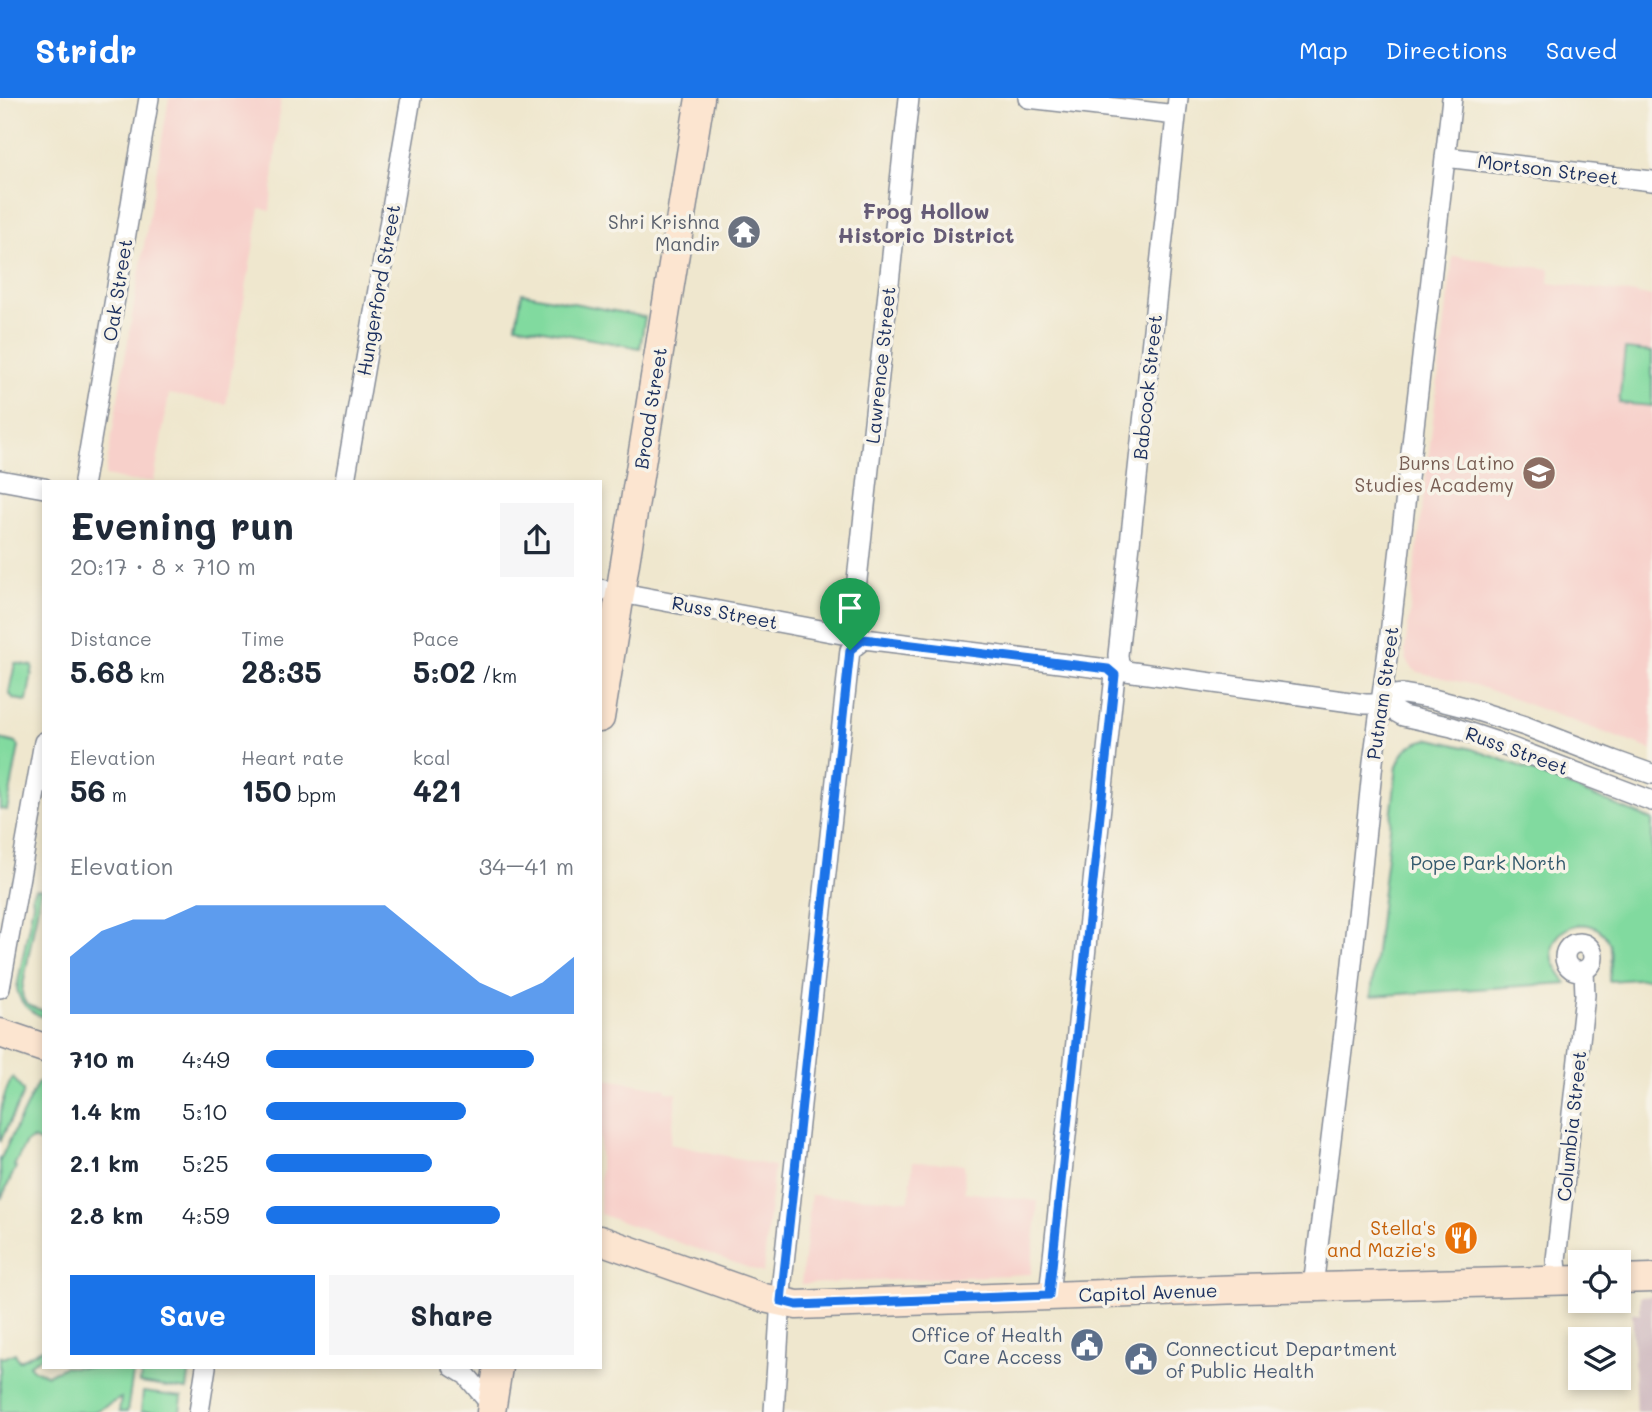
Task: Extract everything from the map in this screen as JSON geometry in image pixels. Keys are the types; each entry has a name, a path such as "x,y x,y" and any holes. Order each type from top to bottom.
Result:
{"main road":[{"name":"Broad Street","path":"602,693 610,591 700,98"},
{"path":"0,1033 42,1047"},
{"name":"Capitol Avenue","path":"602,1241 753,1294 797,1305 1049,1295 1568,1281"},
{"path":"1631,1279 1652,1278"},
{"path":"492,1409 498,1369"}],"street":[{"name":"Oak Street","path":"84,480 149,98"},
{"name":"Hungerford Street","path":"345,480 411,98"},
{"name":"Lawrence Street","path":"774,1412 781,1301 909,98"},
{"path":"1028,98 1177,107"},
{"name":"Putnam Street","path":"1313,1287 1452,98"},
{"name":"Babcock Street","path":"1049,1295 1121,675 1118,656 1177,107"},
{"name":"Mortson Street","path":"1445,157 1652,181"},
{"path":"0,480 42,488"},
{"name":"Russ Street","path":"610,591 864,639 1108,669 1115,675 1382,704 1403,716 1484,737 1652,801"},
{"name":"Russ Street","path":"1382,704 1395,695 1406,694 1459,705 1525,726 1652,774"},
{"path":"0,988 42,753"},
{"name":"Columbia Street","path":"1568,1279 1556,1260 1585,995 1584,971"},
{"path":"200,1412 206,1369"},
{"path":"456,1369 466,1375 492,1409"}],"shaded area":[{"path":"169,98 281,98 270,211 260,208 226,404 169,394 154,480 127,480 105,476"},
{"name":"Burns Latino Studies Academy","path":"1453,256 1550,269 1549,283 1652,296 1652,750 1478,686 1418,672 1407,662 1405,650"},
{"path":"602,1078 677,1093 670,1144 774,1166 763,1273 602,1215"},
{"path":"913,1162 964,1164 965,1192 1038,1201 1031,1274 801,1284 811,1195 909,1200"},
{"path":"1652,1296 1652,1412 1636,1412 1632,1313 1640,1313 1640,1297"}],"green space":[{"path":"522,293 645,317 640,348 516,325"},
{"path":"1625,349 1652,352 1652,406 1619,403"},
{"path":"15,663 33,666 27,701 14,699 9,693"},
{"path":"0,739 19,746 7,810 0,809"},
{"name":"Pope Park North","path":"1431,739 1512,763 1652,820 1652,978 1609,981 1609,943 1603,933 1584,925 1564,930 1553,947 1554,963 1566,983 1371,996 1397,766 1409,747"},
{"path":"35,889 41,889 22,991 26,1003 42,1010 42,1016 26,1007 17,988 33,903 32,895"},
{"path":"13,1077 23,1094 0,1142 3,1100"},
{"path":"38,1082 42,1083 42,1143 33,1139 26,1142 1,1199 0,1160"},
{"path":"42,1349 42,1356 29,1365 47,1375 60,1369 134,1369 127,1412 119,1412 121,1398 94,1412 0,1412 0,1356 4,1358 15,1353 19,1361"},
{"path":"142,1369 190,1369 187,1390 140,1383"},
{"path":"143,1392 182,1397 180,1412 141,1412"}],"place":[{"name":"Shri Krishna Mandir","path":"744,232"},
{"name":"Burns Latino Studies Academy","path":"1539,473"},
{"name":"Stella's and Mazie's","path":"1461,1238"},
{"name":"Office of Health Care Access","path":"1087,1345"},
{"name":"Connecticut Department of Public Health","path":"1141,1359"}],"district":[{"name":"Frog Hollow Historic District","path":"926,222"}],"route":[{"path":"867,639 1108,669 1115,675 1049,1295 797,1305 781,1301 850,650 867,639"}]}
